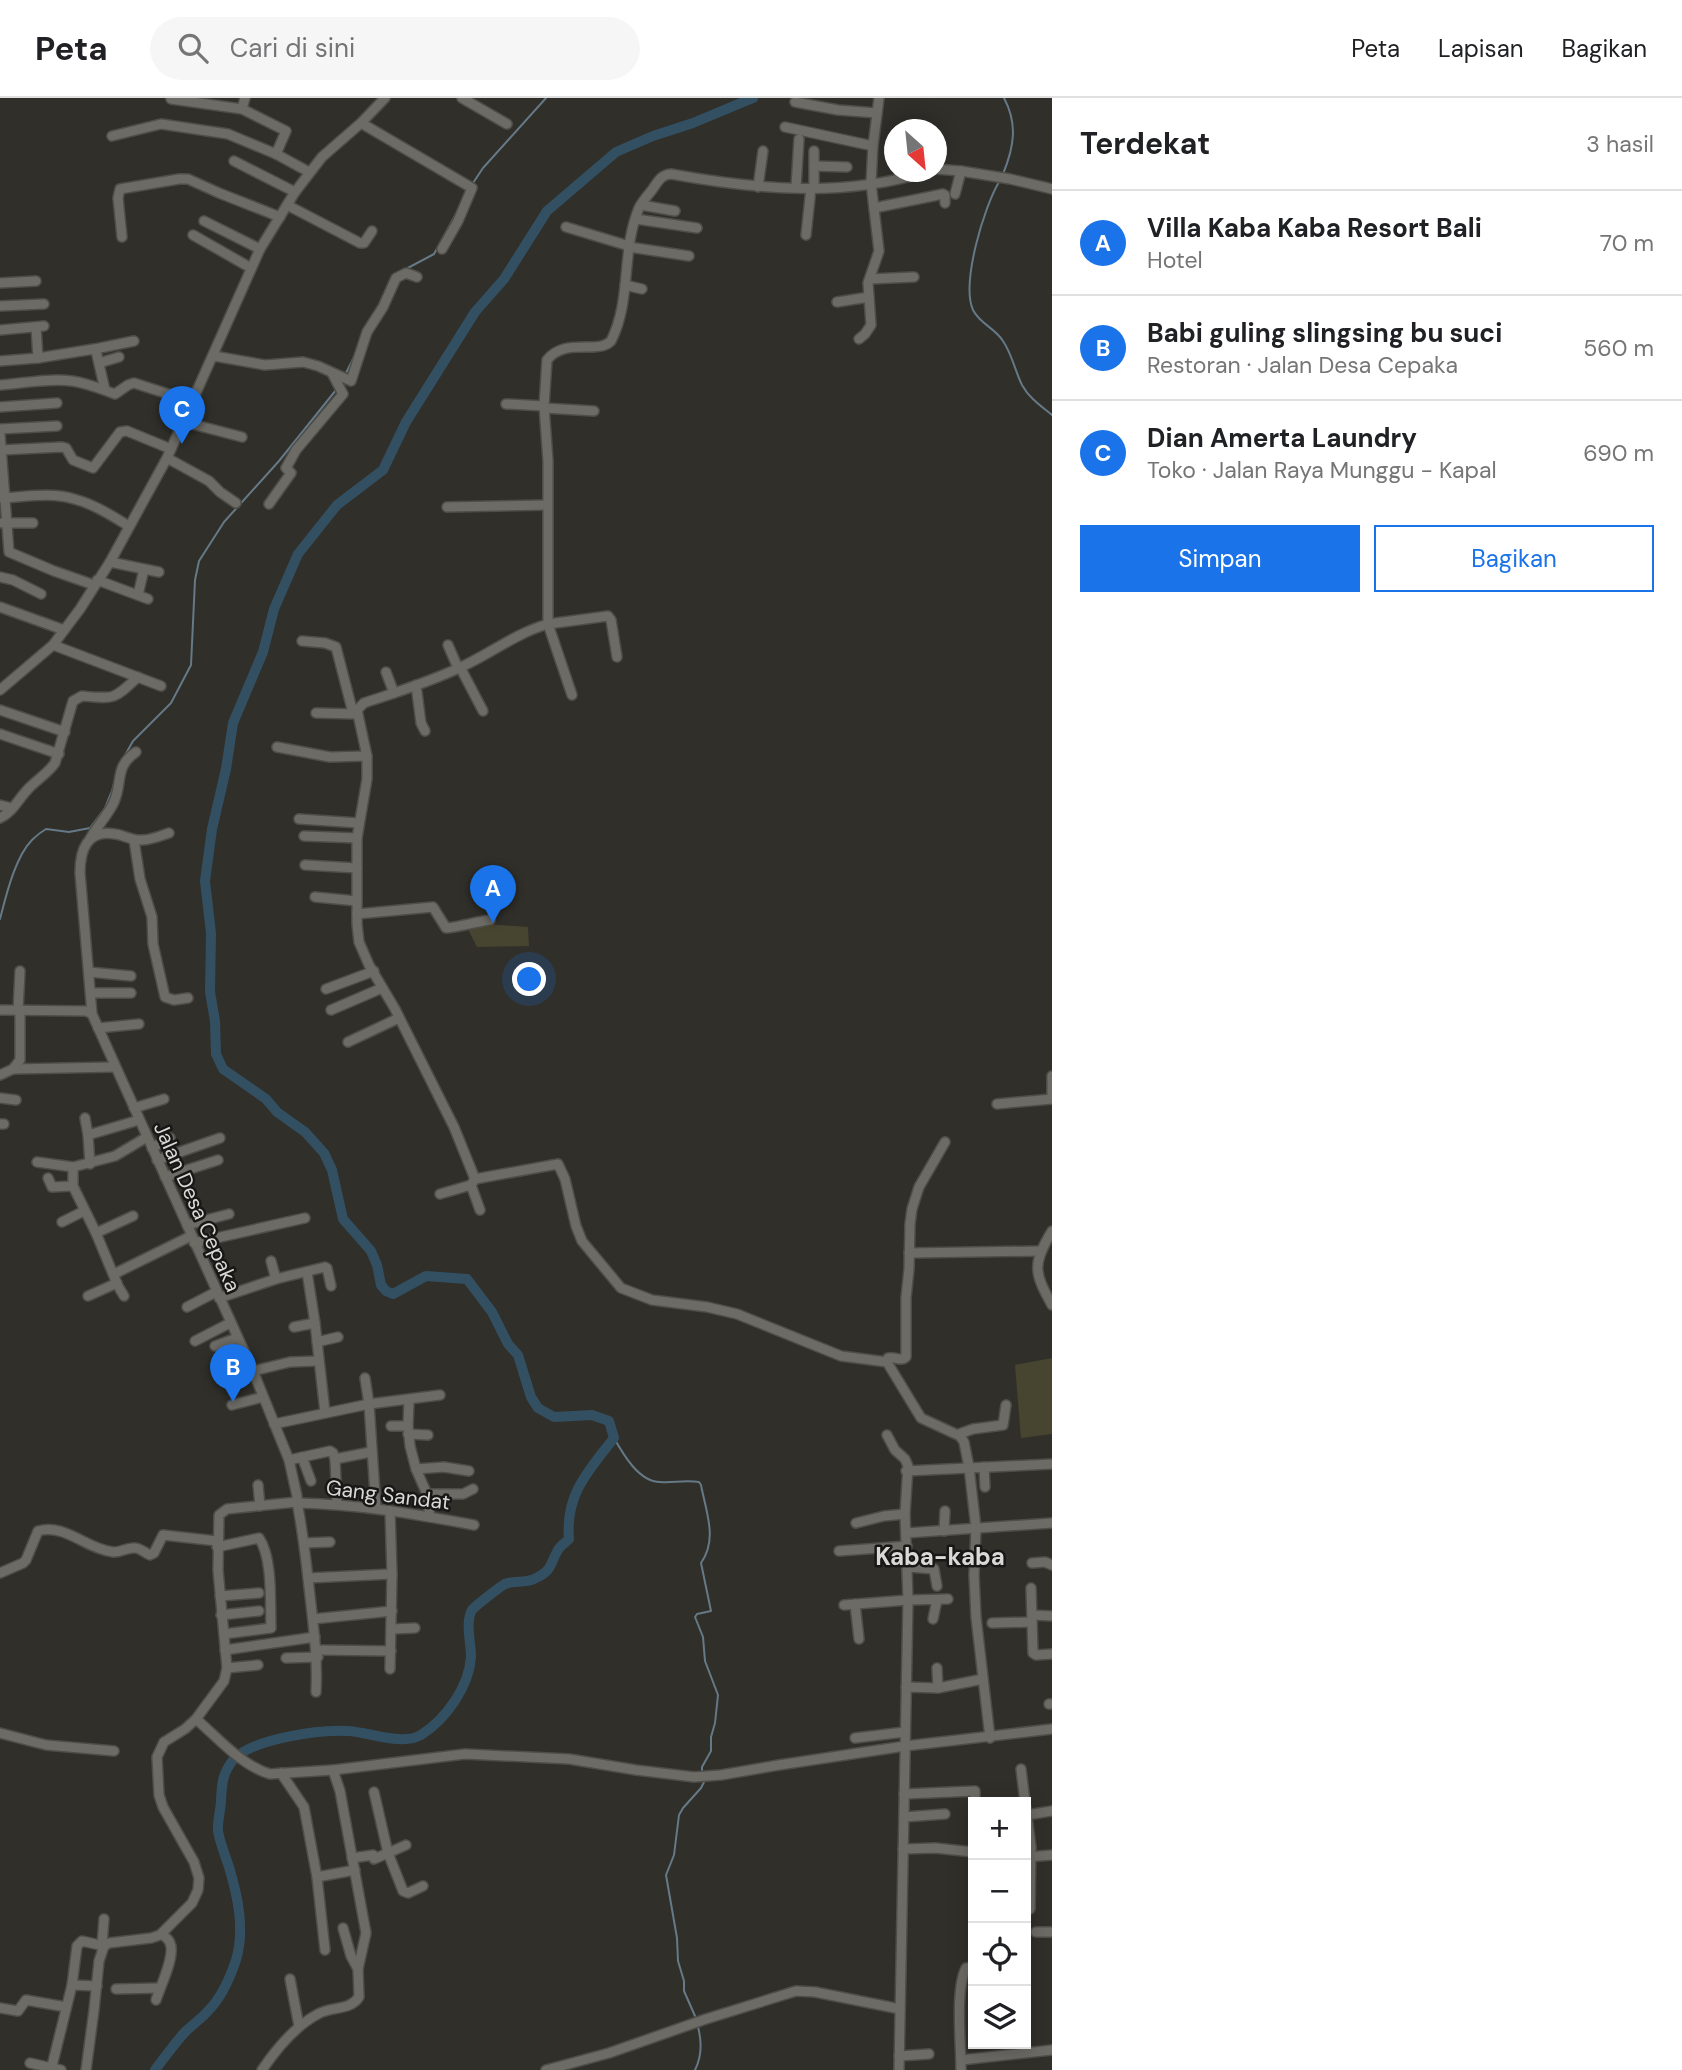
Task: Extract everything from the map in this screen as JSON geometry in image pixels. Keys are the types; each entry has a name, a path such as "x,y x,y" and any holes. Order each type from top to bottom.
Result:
{"street":[{"path":"242,109 245,98"},
{"path":"0,690 53,645 110,562 184,422 260,249 295,192 322,157 385,98"},
{"path":"462,98 507,124"},
{"path":"859,339 871,325 870,279 878,251 871,183 879,98"},
{"path":"171,99 242,109 286,131 276,154"},
{"path":"795,102 838,110 877,113"},
{"path":"361,123 469,185 458,221 442,249"},
{"path":"112,136 161,124 228,134 276,154 309,172"},
{"path":"785,127 873,146"},
{"path":"796,187 799,139"},
{"path":"758,187 763,151"},
{"path":"806,234 814,151"},
{"path":"234,162 295,192"},
{"path":"814,166 847,167"},
{"path":"947,170 1010,179 1052,189"},
{"path":"955,194 961,171"},
{"path":"572,695 548,624 548,461 544,407 548,357 554,352 571,347 602,346 608,344 614,336 636,219 641,205 660,178 668,174 758,187 812,188 884,181"},
{"path":"122,237 118,198 120,189 179,179 188,179 280,217"},
{"path":"874,208 943,194 945,203"},
{"path":"287,205 360,243 364,243 372,232"},
{"path":"641,205 675,211"},
{"path":"636,219 697,228"},
{"path":"204,220 260,249"},
{"path":"566,227 629,247 689,256"},
{"path":"193,235 251,268"},
{"path":"336,381 352,380 367,331 383,307 396,278 406,273 417,276"},
{"path":"870,279 914,277"},
{"path":"0,283 36,281"},
{"path":"625,285 642,289"},
{"path":"837,302 869,297"},
{"path":"0,306 44,304"},
{"path":"0,330 40,327 38,358"},
{"path":"0,361 38,358 134,341"},
{"path":"95,349 105,390"},
{"path":"214,356 265,365 303,362 336,381 343,394 296,450 286,468 291,474 270,504"},
{"path":"99,363 119,358"},
{"path":"0,385 69,381 117,394 134,383 193,402"},
{"path":"0,407 57,403"},
{"path":"506,404 594,411"},
{"path":"184,422 242,437"},
{"path":"57,426 0,432 5,549 54,571 148,600"},
{"path":"1,451 62,447 66,448 73,460 91,468 96,466 120,432 127,431 169,453 236,503"},
{"path":"2,498 75,499 106,512 129,526"},
{"path":"447,507 547,505"},
{"path":"3,523 33,523"},
{"path":"110,562 159,572"},
{"path":"138,595 144,569"},
{"path":"0,577 13,580 41,594"},
{"path":"0,607 64,630"},
{"path":"355,713 359,706 365,703 459,668 533,628 548,624 608,615 617,657"},
{"path":"302,641 336,647 367,756 367,779 357,838 359,942 454,1127 480,1210"},
{"path":"53,645 162,686"},
{"path":"447,645 483,711"},
{"path":"386,673 394,693"},
{"path":"0,818 50,771 59,754 73,701 82,696 112,698 138,677"},
{"path":"416,685 421,723 425,731"},
{"path":"0,710 65,732"},
{"path":"316,713 355,713"},
{"path":"0,734 59,754"},
{"path":"277,747 330,758 367,756"},
{"path":"0,1010 86,1011 92,1014 80,859 83,847 115,800 122,765 136,752"},
{"path":"0,805 12,808"},
{"path":"299,820 359,823"},
{"path":"90,839 112,833 134,840 144,840 169,833"},
{"path":"304,836 357,838"},
{"path":"134,840 140,879 152,917 153,944 165,997 174,1000 188,999"},
{"path":"305,866 358,868"},
{"path":"315,897 357,901"},
{"path":"357,914 433,907 446,928 489,920"},
{"path":"13,1069 20,1060 20,971"},
{"path":"326,989 374,971"},
{"path":"89,972 131,976"},
{"path":"331,1010 382,988"},
{"path":"91,993 131,993"},
{"name":"Jalan Desa Cepaka","path":"92,1014 251,1367 289,1460 296,1487 317,1653 316,1692"},
{"path":"348,1042 399,1018"},
{"path":"98,1028 139,1024"},
{"path":"0,1075 13,1069 115,1067"},
{"path":"1052,1076 1052,1094"},
{"path":"0,1098 16,1100"},
{"path":"134,1108 163,1099"},
{"path":"997,1104 1052,1099"},
{"path":"85,1118 90,1164"},
{"path":"88,1135 139,1120"},
{"path":"37,1161 74,1167 90,1164 115,1156 147,1137"},
{"path":"152,1148 170,1138"},
{"path":"157,1160 220,1138"},
{"path":"887,1362 891,1357 906,1357 905,1308 913,1203 919,1187 945,1142"},
{"path":"165,1177 218,1160"},
{"path":"440,1194 473,1182 558,1164 582,1241 621,1288 652,1300 737,1314 841,1356 887,1362"},
{"path":"74,1167 73,1186 124,1296"},
{"path":"48,1178 52,1187 73,1186"},
{"path":"62,1222 84,1211"},
{"path":"187,1225 229,1214"},
{"path":"96,1233 133,1216"},
{"path":"88,1296 115,1278 193,1239 305,1218"},
{"path":"1052,1231 1041,1251 1037,1274 1052,1305"},
{"path":"909,1253 1041,1251"},
{"path":"271,1261 275,1279"},
{"path":"187,1307 275,1279 327,1268 331,1286"},
{"path":"307,1272 325,1412"},
{"path":"195,1341 230,1323"},
{"path":"294,1326 315,1323"},
{"path":"317,1342 338,1337"},
{"path":"215,1346 237,1338"},
{"path":"224,1373 290,1362 318,1361"},
{"path":"887,1362 921,1418 958,1434 964,1442 976,1528 976,1617 990,1738"},
{"path":"365,1378 376,1508"},
{"path":"274,1424 369,1404 440,1395"},
{"path":"232,1405 263,1397"},
{"path":"409,1400 408,1430 415,1469 427,1494 430,1517"},
{"path":"958,1434 1003,1425 1006,1405"},
{"path":"391,1426 428,1434"},
{"path":"887,1436 895,1450 907,1462 905,1514 908,1600 899,2070"},
{"path":"289,1460 332,1451 335,1459 337,1504"},
{"path":"335,1459 371,1452"},
{"path":"302,1457 311,1481"},
{"path":"906,1471 1052,1464"},
{"path":"415,1469 444,1467 469,1471"},
{"path":"984,1467 985,1487"},
{"path":"258,1485 260,1506"},
{"path":"427,1494 459,1495 472,1489"},
{"name":"Gang Sandat","path":"217,1544 221,1512 227,1509 297,1503 376,1508 474,1525"},
{"path":"390,1511 390,1668"},
{"path":"944,1531 945,1511"},
{"path":"856,1523 905,1514"},
{"path":"906,1533 1052,1523"},
{"path":"0,1573 26,1560 38,1531 42,1529 66,1532 100,1549 114,1552 134,1547 150,1555 154,1553 163,1535 217,1544 259,1538 268,1571 271,1629 223,1634"},
{"path":"304,1543 330,1542"},
{"path":"30,2063 55,2069 78,1942 103,1945 163,1934 192,1903 199,1882 197,1869 163,1807 159,1795 157,1757 164,1742 196,1719 226,1678 217,1544"},
{"path":"839,1551 907,1546"},
{"path":"1032,1563 1045,1562 1052,1565"},
{"path":"908,1567 934,1569 937,1586"},
{"path":"308,1578 392,1574"},
{"path":"1031,1588 1033,1654 1052,1654"},
{"path":"220,1596 259,1593"},
{"path":"844,1605 948,1599"},
{"path":"933,1619 937,1600"},
{"path":"855,1604 859,1639"},
{"path":"221,1615 259,1611"},
{"path":"313,1619 392,1611"},
{"path":"992,1623 1052,1616"},
{"path":"392,1629 415,1628"},
{"path":"225,1650 315,1637"},
{"path":"286,1658 317,1653 391,1651"},
{"path":"227,1668 258,1665"},
{"path":"937,1668 939,1688"},
{"path":"906,1687 939,1688 983,1679"},
{"path":"196,1719 252,1766 270,1774 482,1754 569,1759 694,1777 721,1776 905,1746 1052,1729"},
{"path":"855,1738 905,1732"},
{"path":"0,1733 46,1745 114,1751"},
{"path":"1021,1769 1024,1797"},
{"path":"262,2070 299,2026 326,2010 350,2005 357,2001 359,1993 358,1969 366,1933 340,1791 333,1770"},
{"path":"281,1773 304,1807 317,1877 325,1950"},
{"path":"904,1794 975,1791 975,1797"},
{"path":"374,1792 388,1853 403,1891 408,1893 423,1886"},
{"path":"1031,1812 1052,1811"},
{"path":"904,1817 945,1814"},
{"path":"352,1858 373,1854 374,1859 406,1845"},
{"path":"903,1849 935,1848 968,1851"},
{"path":"1031,1857 1052,1855"},
{"path":"317,1877 355,1870"},
{"path":"86,2070 104,1919"},
{"path":"343,1928 351,1956 358,1969"},
{"path":"1036,1932 1052,1932"},
{"path":"156,2000 172,1950 163,1934"},
{"path":"968,1968 963,1976 960,2003 961,2065 1052,2050"},
{"path":"290,1979 299,2026"},
{"path":"72,1985 96,1986"},
{"path":"116,1989 160,1988"},
{"path":"546,2070 608,2053 796,1991 815,1992 900,2009"},
{"path":"0,2008 18,2011 26,2000 66,2007"},
{"path":"899,2056 929,2054"}],"shaded area":[{"path":"472,923 528,927 529,946 477,947 467,927"},
{"path":"1052,1358 1052,1434 1021,1438 1015,1365"}],"waterway":[{"path":"473,183 483,168 546,98"},
{"path":"155,2070 188,2029 217,2000 228,1981 239,1949 239,1913 218,1827 223,1779 233,1760 255,1746 304,1734 348,1731 405,1739 421,1735 430,1728 455,1701 466,1680 471,1657 469,1626 472,1610 505,1584 532,1580 548,1569 559,1549 569,1539 571,1509 580,1484 614,1438 609,1421 592,1415 554,1417 538,1408 531,1397 518,1355 508,1344 492,1312 467,1279 426,1276 393,1294 386,1291 381,1285 371,1251 343,1219 332,1170 324,1153 305,1132 277,1112 266,1099 223,1069 216,1054 215,1021 210,992 211,933 205,881 212,829 233,723 263,652 274,609 298,554 337,505 383,470 406,422 475,312 504,279 547,211 616,152 753,98"},
{"path":"1003,174 1013,136 1011,117 1004,98"},
{"path":"999,182 976,245 970,298 976,315 1006,346 1025,390 1052,415"},
{"path":"404,270 434,254 457,212"},
{"path":"346,373 356,353"},
{"path":"124,757 133,741 171,703 191,665 195,580 199,561 224,522 279,461 336,390"},
{"path":"0,919 12,877 26,847 46,829 69,832 90,828 105,808 118,768"},
{"path":"614,1438 633,1466 652,1481 688,1481 699,1482 701,1485 710,1535 701,1563 711,1611 697,1614 695,1617 703,1637 705,1661 718,1695 711,1751 702,1771"},
{"path":"695,2016 684,1991 666,1875 674,1855 679,1815 705,1780"},
{"path":"695,2070 701,2049 698,2027"}],"place":[{"name":"Dian Amerta Laundry","path":"182,444"},
{"name":"Villa Kaba Kaba Resort Bali","path":"493,923"},
{"name":"Babi guling slingsing bu suci","path":"233,1402"}],"district":[{"name":"Kaba-kaba","path":"940,1556"}]}
